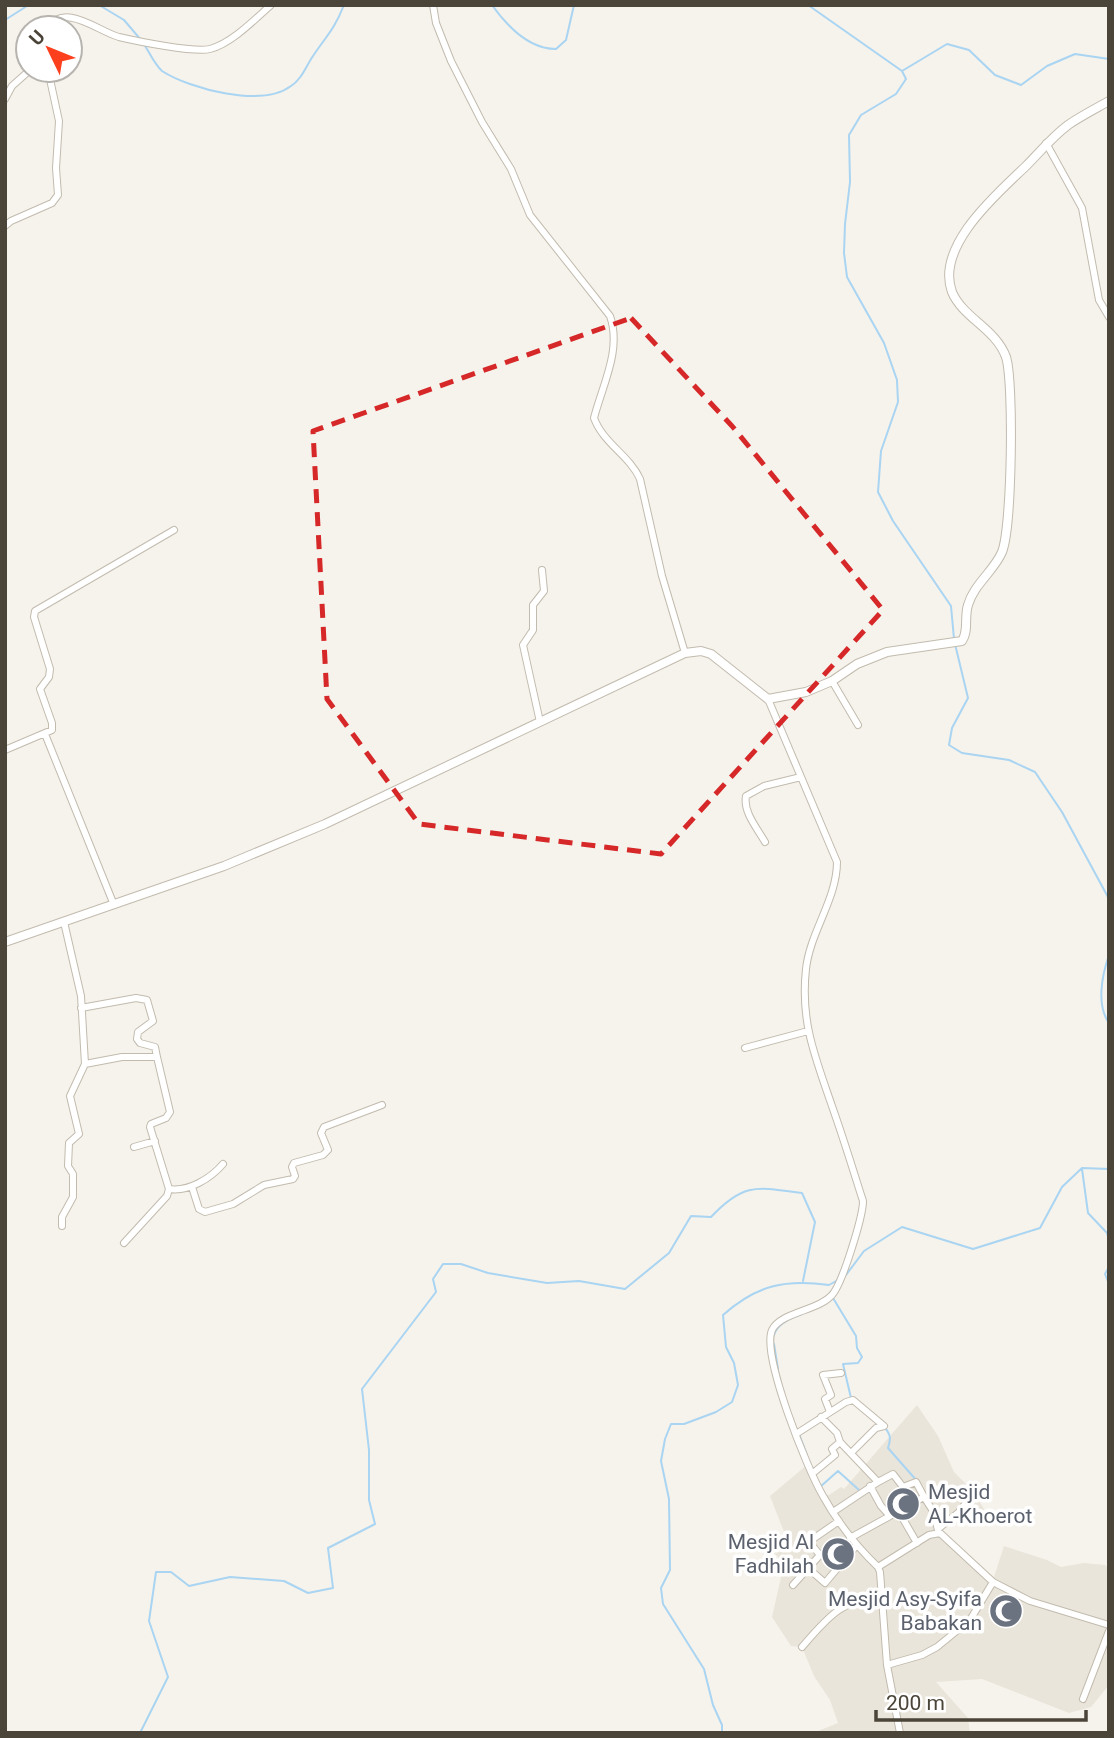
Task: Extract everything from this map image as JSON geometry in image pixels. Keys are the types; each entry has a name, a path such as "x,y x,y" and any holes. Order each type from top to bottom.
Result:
{"street":[{"path":"84,21 117,36 207,50 231,37 271,5"},
{"path":"433,5 436,23 451,61 482,122 516,179 530,215 543,235 610,316 614,335 613,348 594,418 640,479 662,576 685,653"},
{"path":"5,99 14,84"},
{"path":"5,226 52,203 58,195 55,168 59,121 51,84"},
{"path":"768,699 806,692 879,655 960,642 965,635 968,605 973,592 998,559 1003,547 1007,518 1011,388 1004,353 996,339 956,299 951,289 950,274 954,254 975,217 1046,143 1068,125 1109,101"},
{"path":"1046,143 1082,208 1099,300 1109,317"},
{"path":"5,750 51,731 52,723 40,689 51,673 34,617 35,611 174,530"},
{"path":"540,722 523,645 533,630 533,605 544,591 542,570"},
{"path":"5,942 224,866 325,824 685,653 701,650 711,654 768,699 837,862 835,881 807,958 803,993 808,1031 863,1201 861,1216 841,1278 831,1297 782,1320 771,1334 770,1342 780,1394 822,1494 856,1546 878,1567 887,1665 900,1733"},
{"path":"832,681 858,725"},
{"path":"45,734 114,905"},
{"path":"765,842 744,799 764,786 801,777"},
{"path":"62,1226 64,1213 73,1197 73,1174 68,1166 69,1143 79,1134 70,1096 85,1064 81,996 64,922"},
{"path":"82,1008 136,998 147,1000 153,1021 138,1031 137,1039 140,1043 155,1047 170,1110 166,1118 150,1125 169,1189 168,1195 124,1243"},
{"path":"746,1048 808,1031"},
{"path":"85,1064 122,1057 157,1057"},
{"path":"192,1187 200,1212 205,1212 233,1204 264,1185 293,1179 294,1163 323,1155 328,1150 321,1133 324,1127 382,1105"},
{"path":"134,1147 155,1141"},
{"path":"169,1189 183,1190 192,1187 223,1164"},
{"path":"830,1412 825,1399 831,1395 823,1375 841,1373"},
{"path":"798,1433 853,1400 884,1426 877,1427 851,1453"},
{"path":"821,1417 837,1433 840,1442 878,1482"},
{"path":"813,1474 835,1455 832,1450 840,1442"},
{"path":"833,1512 870,1486 893,1474 903,1487 916,1482 933,1511 938,1531 993,1582 1030,1601 1109,1628 1083,1699"},
{"path":"870,1486 890,1516"},
{"path":"878,1567 938,1531 959,1512 971,1496"},
{"path":"850,1538 924,1497"},
{"path":"899,1512 917,1543"},
{"path":"793,1585 820,1555 810,1541 839,1521"},
{"path":"808,1568 825,1583 856,1546"},
{"path":"887,1665 922,1655 945,1640 974,1616 993,1582"},
{"path":"802,1647 819,1627 844,1605 858,1600 880,1600"}],"highlighted area":[{"path":"631,318 732,426 883,610 661,854 419,824 327,699 313,431"}],"shaded area":[{"path":"917,1405 938,1436 954,1472 972,1490 989,1517 978,1526 959,1512 934,1532 941,1534 993,1580 1004,1546 1061,1567 1084,1563 1105,1565 1109,1569 1109,1685 1091,1707 1069,1713 982,1679 936,1682 968,1718 970,1733 813,1733 838,1723 830,1700 814,1676 802,1647 791,1646 772,1617 782,1573 781,1560 771,1550 786,1537 770,1496 808,1464 821,1495 829,1495 841,1487 844,1489"}],"waterway":[{"path":"5,20 27,6 36,5"},
{"path":"99,5 124,20 141,40"},
{"path":"144,44 162,71 174,78 226,93 263,95 278,92 295,83 333,27 344,5"},
{"path":"492,5 505,21 528,41 556,49 566,40 574,5"},
{"path":"808,5 902,71 947,44 969,50 995,75 1021,85 1047,66 1075,54 1109,59"},
{"path":"902,71 906,79 896,94 861,115 849,135 850,182 844,253 847,277 884,343 897,380 898,402 881,451 878,492 893,521 951,606 954,639"},
{"path":"955,644 968,698 952,728 949,745 962,753 1009,760 1035,772 1062,812 1109,899"},
{"path":"1109,955 1102,981 1101,999 1109,1023"},
{"path":"846,1275 864,1251 902,1227 973,1249 1040,1228 1062,1187 1082,1168 1109,1169"},
{"path":"1082,1169 1088,1213 1107,1233 1109,1240"},
{"path":"140,1733 168,1677 149,1621 156,1572 171,1572 189,1586 230,1577 284,1581 308,1593 333,1588 328,1548 375,1524 369,1500 369,1450 362,1389 436,1292 433,1279 443,1264 461,1264 488,1273 547,1283 579,1281 625,1289 669,1253 691,1216 711,1217 742,1192 773,1189 802,1193 815,1222 803,1281"},
{"path":"1109,1267 1105,1274 1109,1284"},
{"path":"722,1733 722,1725 713,1705 704,1669 663,1604 661,1588 670,1570 669,1499 661,1461 665,1439 671,1424 684,1424 716,1412 732,1402 738,1385 734,1363 726,1347 723,1315 748,1297 772,1287 799,1283 829,1285 838,1280"},
{"path":"833,1298 856,1336 857,1348 862,1357 858,1363 843,1364 851,1398"},
{"path":"774,1335 782,1324 802,1314"},
{"path":"774,1344 778,1369"},
{"path":"884,1427 890,1437 888,1448 917,1481"},
{"path":"799,1434 807,1455"},
{"path":"820,1487 838,1471 859,1490"}],"place":[{"name":"Mesjid AL-Khoerot","path":"903,1504"},
{"name":"Mesjid Al Fadhilah","path":"838,1554"},
{"name":"Mesjid Asy-Syifa Babakan","path":"1006,1611"}]}
